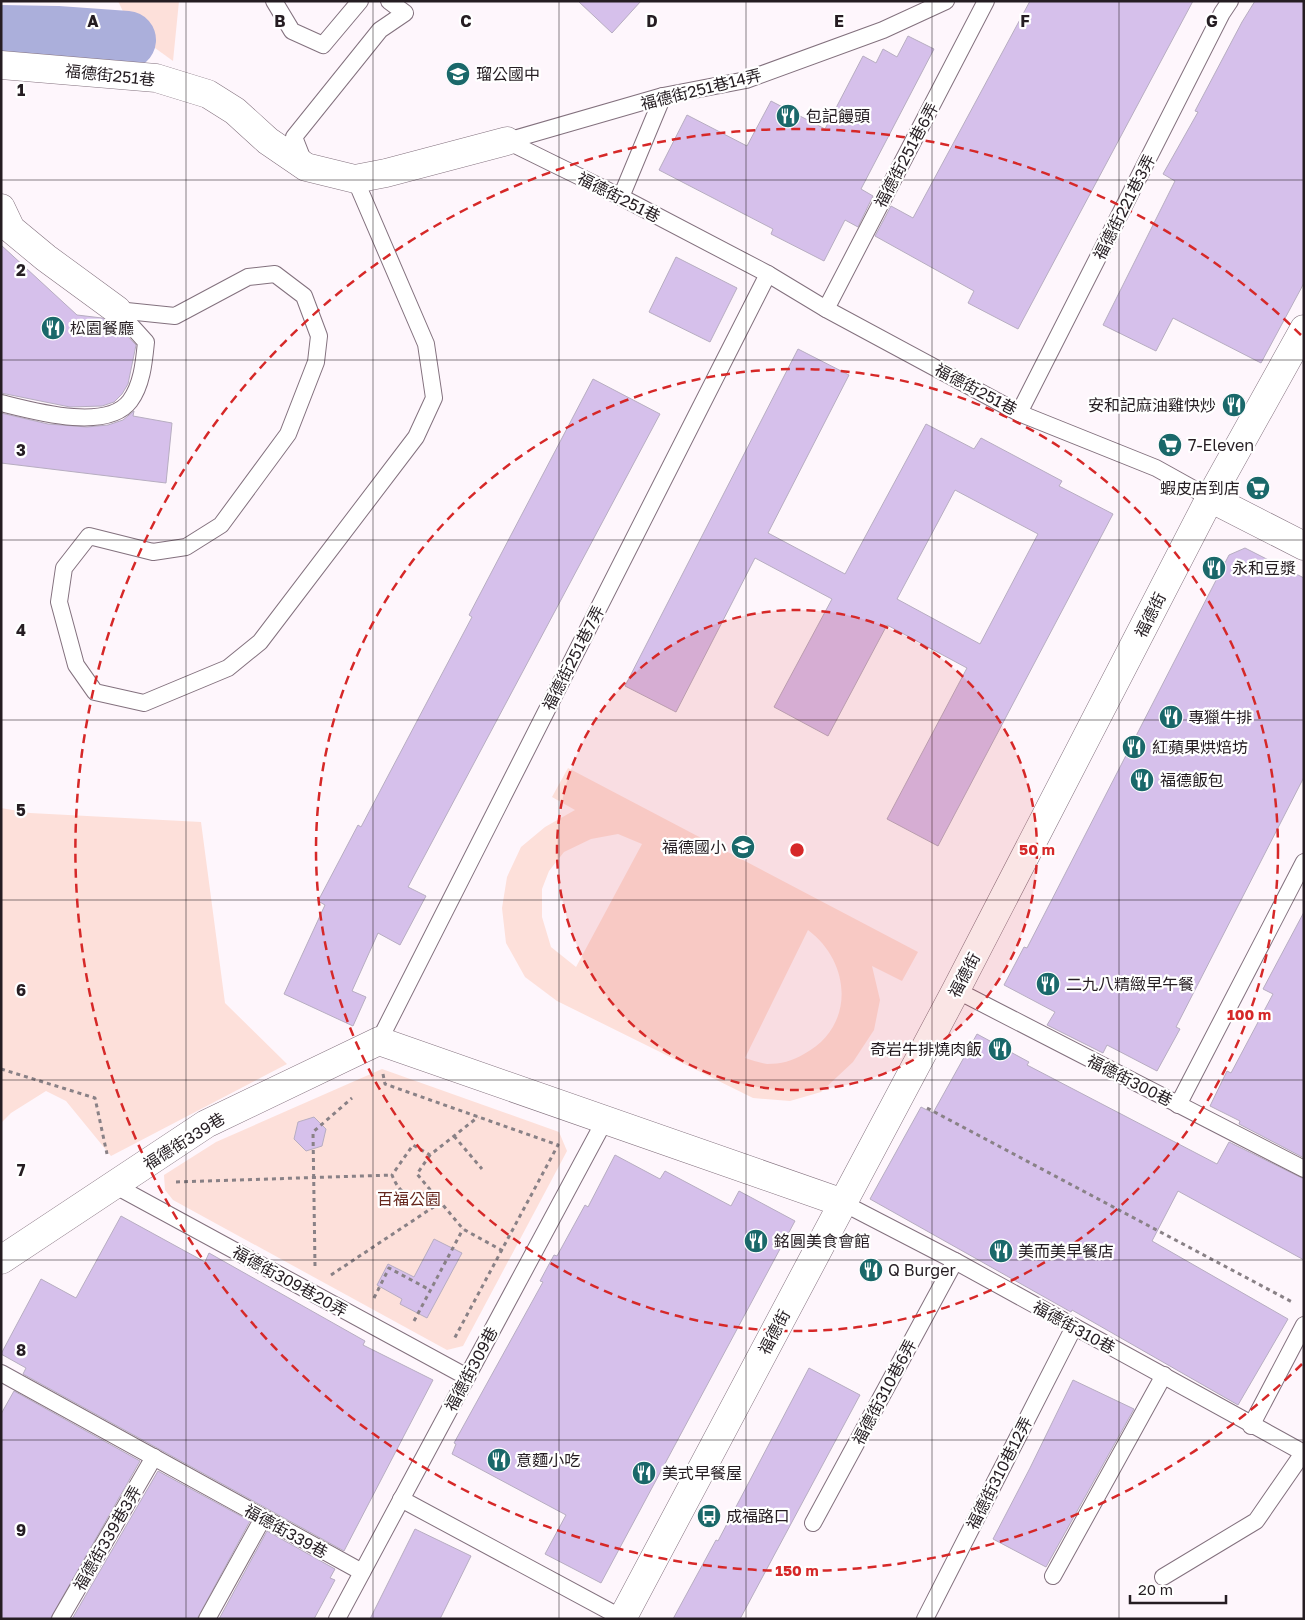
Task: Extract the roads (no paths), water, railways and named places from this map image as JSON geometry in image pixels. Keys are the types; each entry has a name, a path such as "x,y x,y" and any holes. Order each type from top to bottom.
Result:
{"street":[{"name":"福德街251巷","path":"1,65 156,78 208,94 235,111 268,141 306,167 355,179 386,173 507,142"},
{"path":"1,208 11,229 46,258 117,310"},
{"name":"福德街","path":"622,1618 843,1203 899,1093 956,990 1210,498 1304,329"},
{"path":"1210,498 1304,546"},
{"path":"379,1042 843,1203"},
{"name":"福德街339巷","path":"1,1260 206,1124 379,1042"}],"lane":[{"path":"274,1 292,31 323,45 360,1"},
{"path":"306,167 294,137 380,30 405,13 389,1"},
{"name":"福德街251巷14弄","path":"507,142 663,96 746,80 883,30 946,1"},
{"name":"福德街251巷6弄","path":"826,309 986,1"},
{"name":"福德街221巷3弄","path":"1019,413 1222,13 1230,1"},
{"path":"621,197 663,96"},
{"name":"福德街251巷","path":"507,142 621,197 768,274 826,309 1019,413 1156,468 1210,498"},
{"path":"117,310 175,316 248,277 275,274 304,296 320,336 316,362 288,434 221,525 186,547 153,552 89,536 64,568 59,602 76,665 95,692 144,703 228,668 260,642 416,438 434,398 426,344 355,179"},
{"name":"福德街251巷7弄","path":"379,1042 768,274"},
{"path":"1,403 82,418 113,414 130,402 143,372 146,342 117,310"},
{"path":"1178,1104 1304,862"},
{"name":"福德街300巷","path":"956,990 1304,1169"},
{"name":"福德街309巷","path":"337,1619 605,1120"},
{"name":"福德街309巷20弄","path":"114,1185 467,1377"},
{"name":"福德街310巷","path":"843,1203 955,1261 1164,1375 1251,1426 1304,1453"},
{"name":"福德街310巷6弄","path":"814,1523 955,1261"},
{"path":"1251,1426 1299,1343 1304,1325"},
{"name":"福德街310巷12弄","path":"924,1619 1074,1327"},
{"name":"福德街339巷","path":"1,1373 362,1572"},
{"path":"1053,1576 1164,1375"},
{"path":"1304,1453 1304,1460"},
{"path":"1162,1577 1256,1521 1304,1453"},
{"name":"福德街339巷3弄","path":"60,1619 154,1457"},
{"path":"401,1499 622,1618"},
{"path":"207,1619 263,1518"}],"waterway":[{"path":"1,34 57,35 127,40"}],"place":[{"name":"瑠公國中","path":"458,74"},
{"name":"包記饅頭","path":"788,116"},
{"name":"松園餐廳","path":"53,328"},
{"name":"安和記麻油雞快炒","path":"1234,405"},
{"name":"7-Eleven","path":"1170,445"},
{"name":"蝦皮店到店","path":"1258,488"},
{"name":"永和豆漿","path":"1214,568"},
{"name":"專獵牛排","path":"1171,717"},
{"name":"紅蘋果烘焙坊","path":"1134,747"},
{"name":"福德飯包","path":"1142,780"},
{"name":"福德國小","path":"743,847"},
{"name":"二九八精緻早午餐","path":"1048,984"},
{"name":"奇岩牛排燒肉飯","path":"1000,1049"},
{"name":"銘圓美食會館","path":"756,1241"},
{"name":"美而美早餐店","path":"1001,1251"},
{"name":"Q Burger","path":"871,1270"},
{"name":"意麵小吃","path":"499,1460"},
{"name":"美式早餐屋","path":"644,1473"},
{"name":"成福路口","path":"709,1516"}],"park label":[{"name":"百福公園","path":"409,1199"}]}
